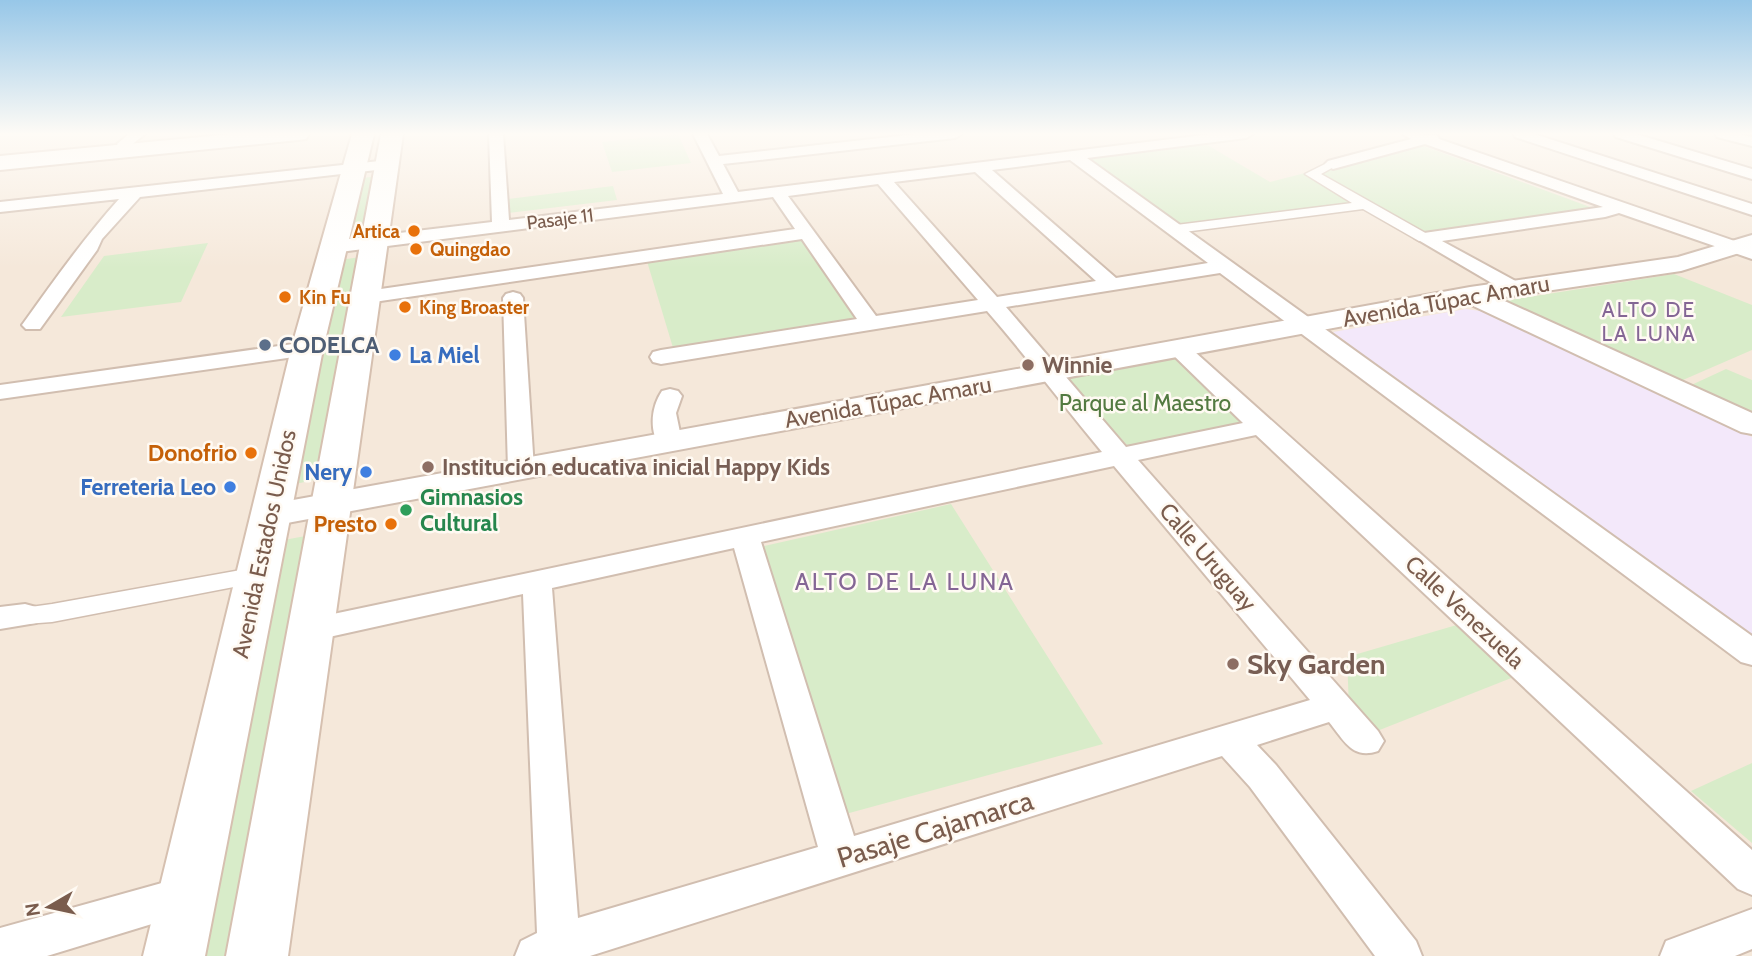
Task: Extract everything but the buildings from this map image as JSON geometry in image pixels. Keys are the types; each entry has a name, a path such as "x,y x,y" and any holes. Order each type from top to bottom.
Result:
{"main road":[{"name":"Avenida Estados Unidos","path":"174,956 307,349 332,247 362,179"},
{"path":"257,956 367,297 375,242 375,179"}],"street":[{"path":"2,209 135,192 208,179"},
{"path":"498,179 501,226"},
{"path":"723,179 733,198"},
{"name":"Calle Uruguay","path":"882,179 1052,372 1059,387 1366,741"},
{"name":"Pasaje 11","path":"332,247 885,179"},
{"path":"992,179 1111,284"},
{"path":"1106,179 1752,653"},
{"path":"1319,179 1514,288"},
{"path":"1539,179 1746,247"},
{"path":"1656,179 1752,210"},
{"path":"33,325 88,250 94,237 135,192"},
{"path":"778,192 870,322"},
{"path":"1176,229 1365,205"},
{"path":"1424,238 1605,212 1619,207"},
{"path":"367,297 807,233"},
{"name":"Avenida Túpac Amaru","path":"271,515 1470,295 1681,264 1746,247"},
{"path":"661,358 991,302 1226,266"},
{"path":"1470,295 1752,425"},
{"path":"513,298 521,469"},
{"path":"0,392 307,349"},
{"name":"Calle Venezuela","path":"1178,349 1752,876"},
{"path":"669,442 664,414 670,396"},
{"path":"311,629 1262,426"},
{"path":"745,536 841,858"},
{"path":"13,617 52,613 257,575"},
{"path":"537,581 548,950"},
{"name":"Pasaje Cajamarca","path":"548,950 1336,706"},
{"path":"1229,739 1263,776 1401,956"},
{"path":"0,949 187,895"},
{"path":"1681,956 1752,929"}],"shaded area":[{"path":"0,179 1752,179 1752,956 0,956"},
{"path":"1466,309 1480,311 1752,437 1752,643 1545,492 1333,332"}],"green space":[{"path":"357,179 376,179 366,232 345,234"},
{"path":"1113,179 1264,179 1270,182 1283,179 1513,179 1601,211 1421,236 1364,204 1179,227"},
{"path":"613,186 617,200 507,213 507,199"},
{"path":"803,237 857,319 674,351 646,258"},
{"path":"208,243 181,302 61,317 104,256"},
{"path":"361,257 323,478 286,486 339,260"},
{"path":"1674,274 1752,305 1752,350 1676,383 1503,301"},
{"name":"Parque al Maestro","path":"1177,356 1250,422 1129,447 1065,378"},
{"path":"1726,369 1752,380 1752,417 1687,387"},
{"path":"951,504 1103,744 842,815 760,547"},
{"path":"311,535 233,956 187,956 273,542"},
{"path":"1467,622 1524,673 1372,733 1349,708 1347,657"},
{"path":"1752,763 1752,843 1691,791"}],"place":[{"name":"Artica","path":"414,231"},
{"name":"Quingdao","path":"416,249"},
{"name":"Kin Fu","path":"285,297"},
{"name":"King Broaster","path":"405,307"},
{"name":"CODELCA","path":"265,345"},
{"name":"La Miel","path":"395,355"},
{"name":"Winnie","path":"1028,365"},
{"name":"Donofrio","path":"251,453"},
{"name":"Institución educativa inicial Happy Kids","path":"428,467"},
{"name":"Nery","path":"366,472"},
{"name":"Ferreteria Leo","path":"230,487"},
{"name":"Gimnasios Cultural","path":"406,510"},
{"name":"Presto","path":"391,524"},
{"name":"Sky Garden","path":"1233,664"}],"district":[{"name":"ALTO DE LA LUNA","path":"1649,321"},
{"name":"ALTO DE LA LUNA","path":"905,581"}]}
